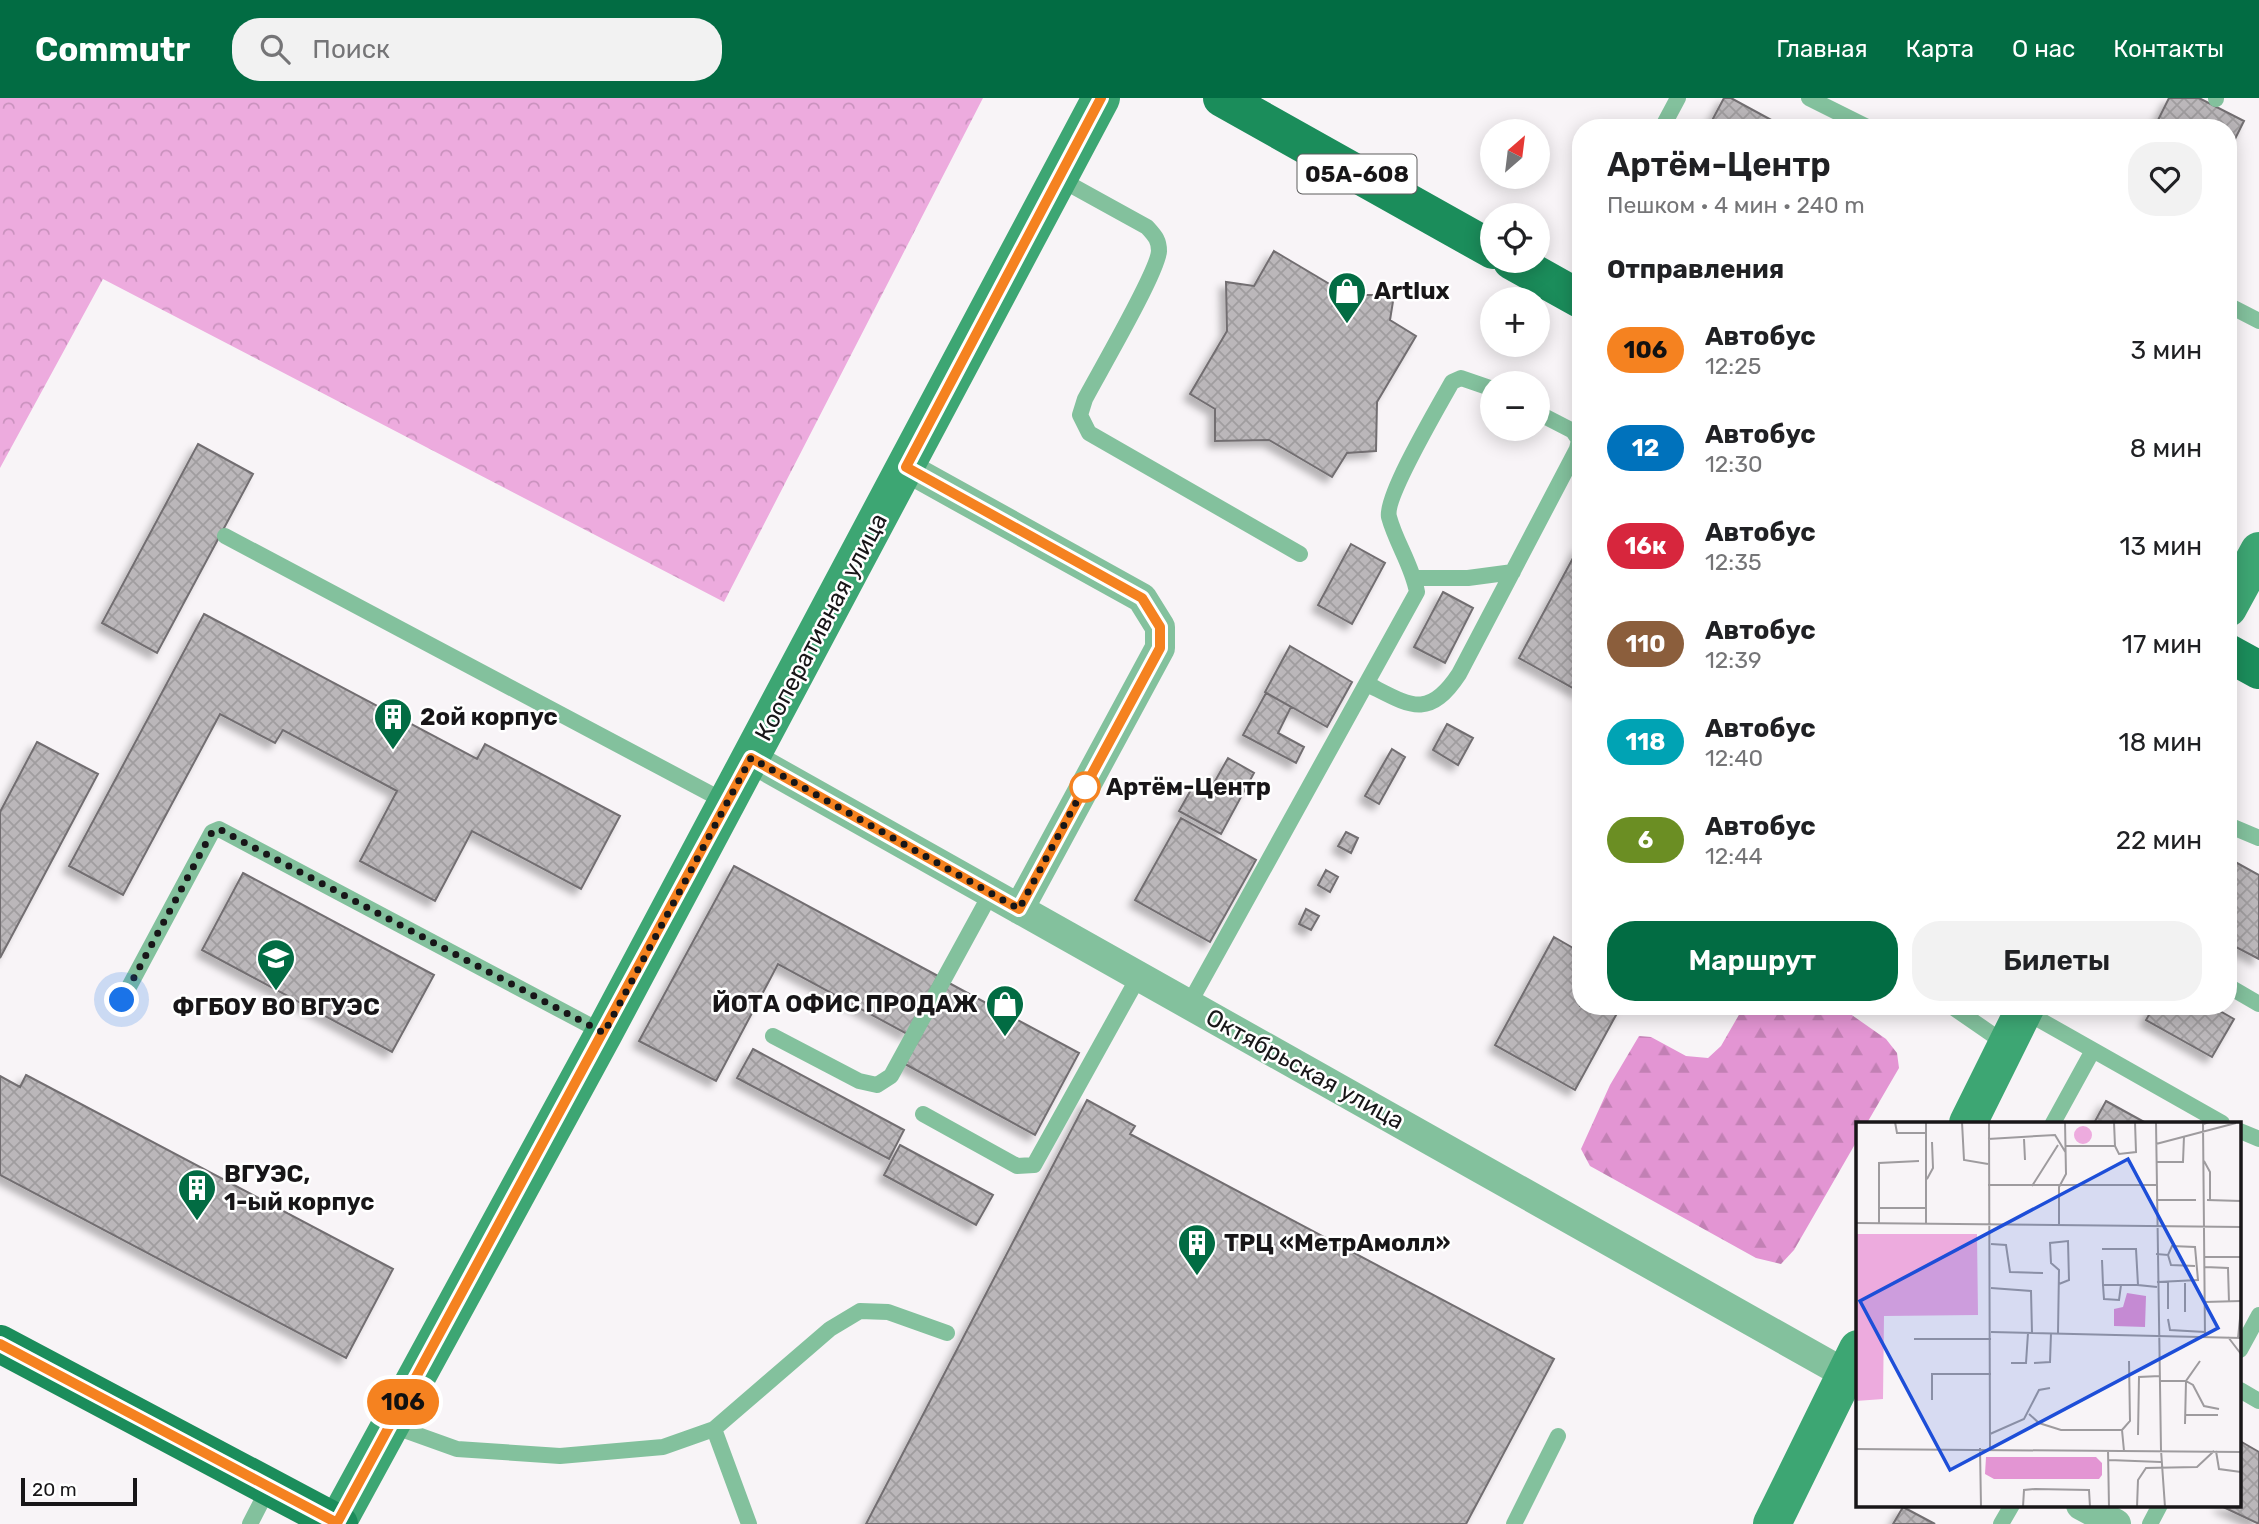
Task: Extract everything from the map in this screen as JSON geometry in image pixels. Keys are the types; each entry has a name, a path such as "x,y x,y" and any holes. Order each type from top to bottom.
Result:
{"main road":[{"name":"Кооперативная улица","path":"338,1523 604,1033 1060,180 1101,98"},
{"name":"05А-608","path":"1222,98 1480,243"},
{"path":"1540,273 1572,287"},
{"path":"2237,591 2259,551"},
{"path":"2237,658 2259,670"},
{"path":"1968,1122 2021,1015"},
{"path":"0,1344 338,1523"},
{"path":"1772,1524 1854,1368"}],"street":[{"path":"906,467 1142,598 1160,627 1160,648 1019,909"},
{"name":"Октябрьская улица","path":"751,758 1189,1004 1854,1368"},
{"path":"2083,1506 2116,1524"}],"lane":[{"path":"1667,119 1678,98"},
{"path":"1809,98 1851,119"},
{"path":"1060,180 1147,227 1158,239 1159,254 1149,276 1085,399 1080,415 1089,433 1300,554"},
{"path":"2237,310 2259,321"},
{"path":"1189,1004 1417,592 1388,514 1394,491 1452,382 1461,378 1480,385"},
{"path":"1550,419 1572,430"},
{"path":"1367,684 1412,706 1423,706 1447,691 1572,459"},
{"path":"225,536 726,802"},
{"path":"1414,578 1468,578 1513,572"},
{"path":"122,1000 212,832 219,829 604,1033"},
{"path":"2237,829 2259,838"},
{"path":"773,1036 859,1081 877,1085 891,1076 991,893"},
{"path":"923,1114 1017,1166 1034,1165 1139,976"},
{"path":"2237,991 2259,1004"},
{"path":"1964,1015 2006,1044"},
{"path":"2036,1015 2200,1119"},
{"path":"2054,1122 2092,1052"},
{"path":"2242,1132 2259,1139"},
{"path":"390,1426 457,1449 560,1456 663,1447 714,1429 830,1329 860,1311 888,1311 947,1333"},
{"path":"2242,1346 2259,1315"},
{"path":"2242,1391 2259,1401"},
{"path":"714,1429 749,1524"},
{"path":"1514,1524 1558,1436"},
{"path":"250,1524 270,1487"},
{"path":"2001,1524 2011,1506"},
{"path":"2150,1524 2158,1506"}],"green space":[{"path":"0,98 983,98 724,602 103,279 0,468"},
{"path":"1739,1015 1852,1015 1886,1039 1897,1053 1899,1068 1868,1122 1856,1122 1856,1142 1794,1250 1781,1264 1756,1258 1590,1166 1581,1149 1610,1085 1639,1036 1651,1037 1686,1056 1708,1058 1721,1046"}],"building":[{"path":"1724,98 1731,98 1770,119 1713,119"},
{"path":"2169,98 2199,98 2244,121 2237,135 2237,119 2158,119"},
{"path":"1274,251 1348,295 1394,295 1390,320 1416,336 1377,402 1376,451 1347,453 1332,477 1269,440 1215,441 1215,409 1190,394 1227,331 1226,282 1254,286"},
{"path":"198,444 253,474 157,653 102,623"},
{"path":"1351,544 1385,563 1352,624 1318,605"},
{"path":"1572,560 1572,688 1519,658"},
{"path":"1443,592 1473,608 1445,663 1414,647"},
{"name":"2ой корпус","path":"204,614 477,759 485,744 620,816 581,889 472,831 435,901 360,861 397,791 283,730 275,743 220,714 123,895 69,866"},
{"path":"1290,646 1352,682 1327,727 1265,692"},
{"path":"1266,693 1291,707 1278,733 1304,747 1296,763 1243,735"},
{"path":"1447,724 1473,738 1458,765 1433,750"},
{"path":"37,742 98,774 0,958 0,812"},
{"path":"1392,749 1405,757 1379,804 1365,796"},
{"path":"1228,758 1254,773 1221,834 1179,811 1192,788 1206,797"},
{"path":"1181,818 1256,860 1210,942 1135,900"},
{"path":"1346,832 1358,838 1351,853 1338,846"},
{"path":"2237,863 2259,875 2259,959 2237,948"},
{"path":"734,866 938,976 907,1034 778,964 716,1081 639,1041"},
{"path":"1326,870 1338,877 1330,892 1318,885"},
{"path":"243,873 434,975 392,1052 202,950"},
{"path":"1306,909 1319,916 1311,930 1299,924"},
{"path":"1554,937 1572,947 1572,1015 1616,1015 1575,1090 1495,1045"},
{"path":"949,983 1079,1053 1035,1135 905,1064"},
{"path":"2149,1015 2227,1015 2234,1019 2212,1057 2146,1020"},
{"path":"753,1049 904,1130 889,1159 737,1078"},
{"name":"ВГУЭС, 1-ый корпус","path":"26,1075 393,1269 346,1358 0,1175 0,1076 20,1087"},
{"name":"ТРЦ «МетрАмолл»","path":"1087,1100 1135,1126 1130,1134 1554,1359 1466,1524 866,1524"},
{"path":"2106,1101 2144,1122 2095,1122"},
{"path":"900,1145 993,1195 976,1225 884,1175"},
{"path":"2242,1442 2259,1452 2259,1524 2221,1506 2242,1506"},
{"path":"1903,1507 1935,1524 1893,1524"}],"bus line":[{"name":"106","path":"0,1344 337,1523 751,758 1019,909 1160,648 1160,627 1154,613 1142,598 906,467 1101,98"}],"place":[{"name":"Artlux","path":"1347,325"},
{"name":"2ой корпус","path":"393,751"},
{"name":"Артём-Центр","path":"1085,787"},
{"name":"ФГБОУ ВО ВГУЭС","path":"276,992"},
{"name":"ЙОТА ОФИС ПРОДАЖ","path":"1005,1038"},
{"name":"ВГУЭС, 1-ый корпус","path":"197,1222"},
{"name":"ТРЦ «МетрАмолл»","path":"1197,1277"}],"route":[{"path":"122,1000 212,832 219,829 604,1033 751,758 1019,909 1087,782 1085,787"}]}
